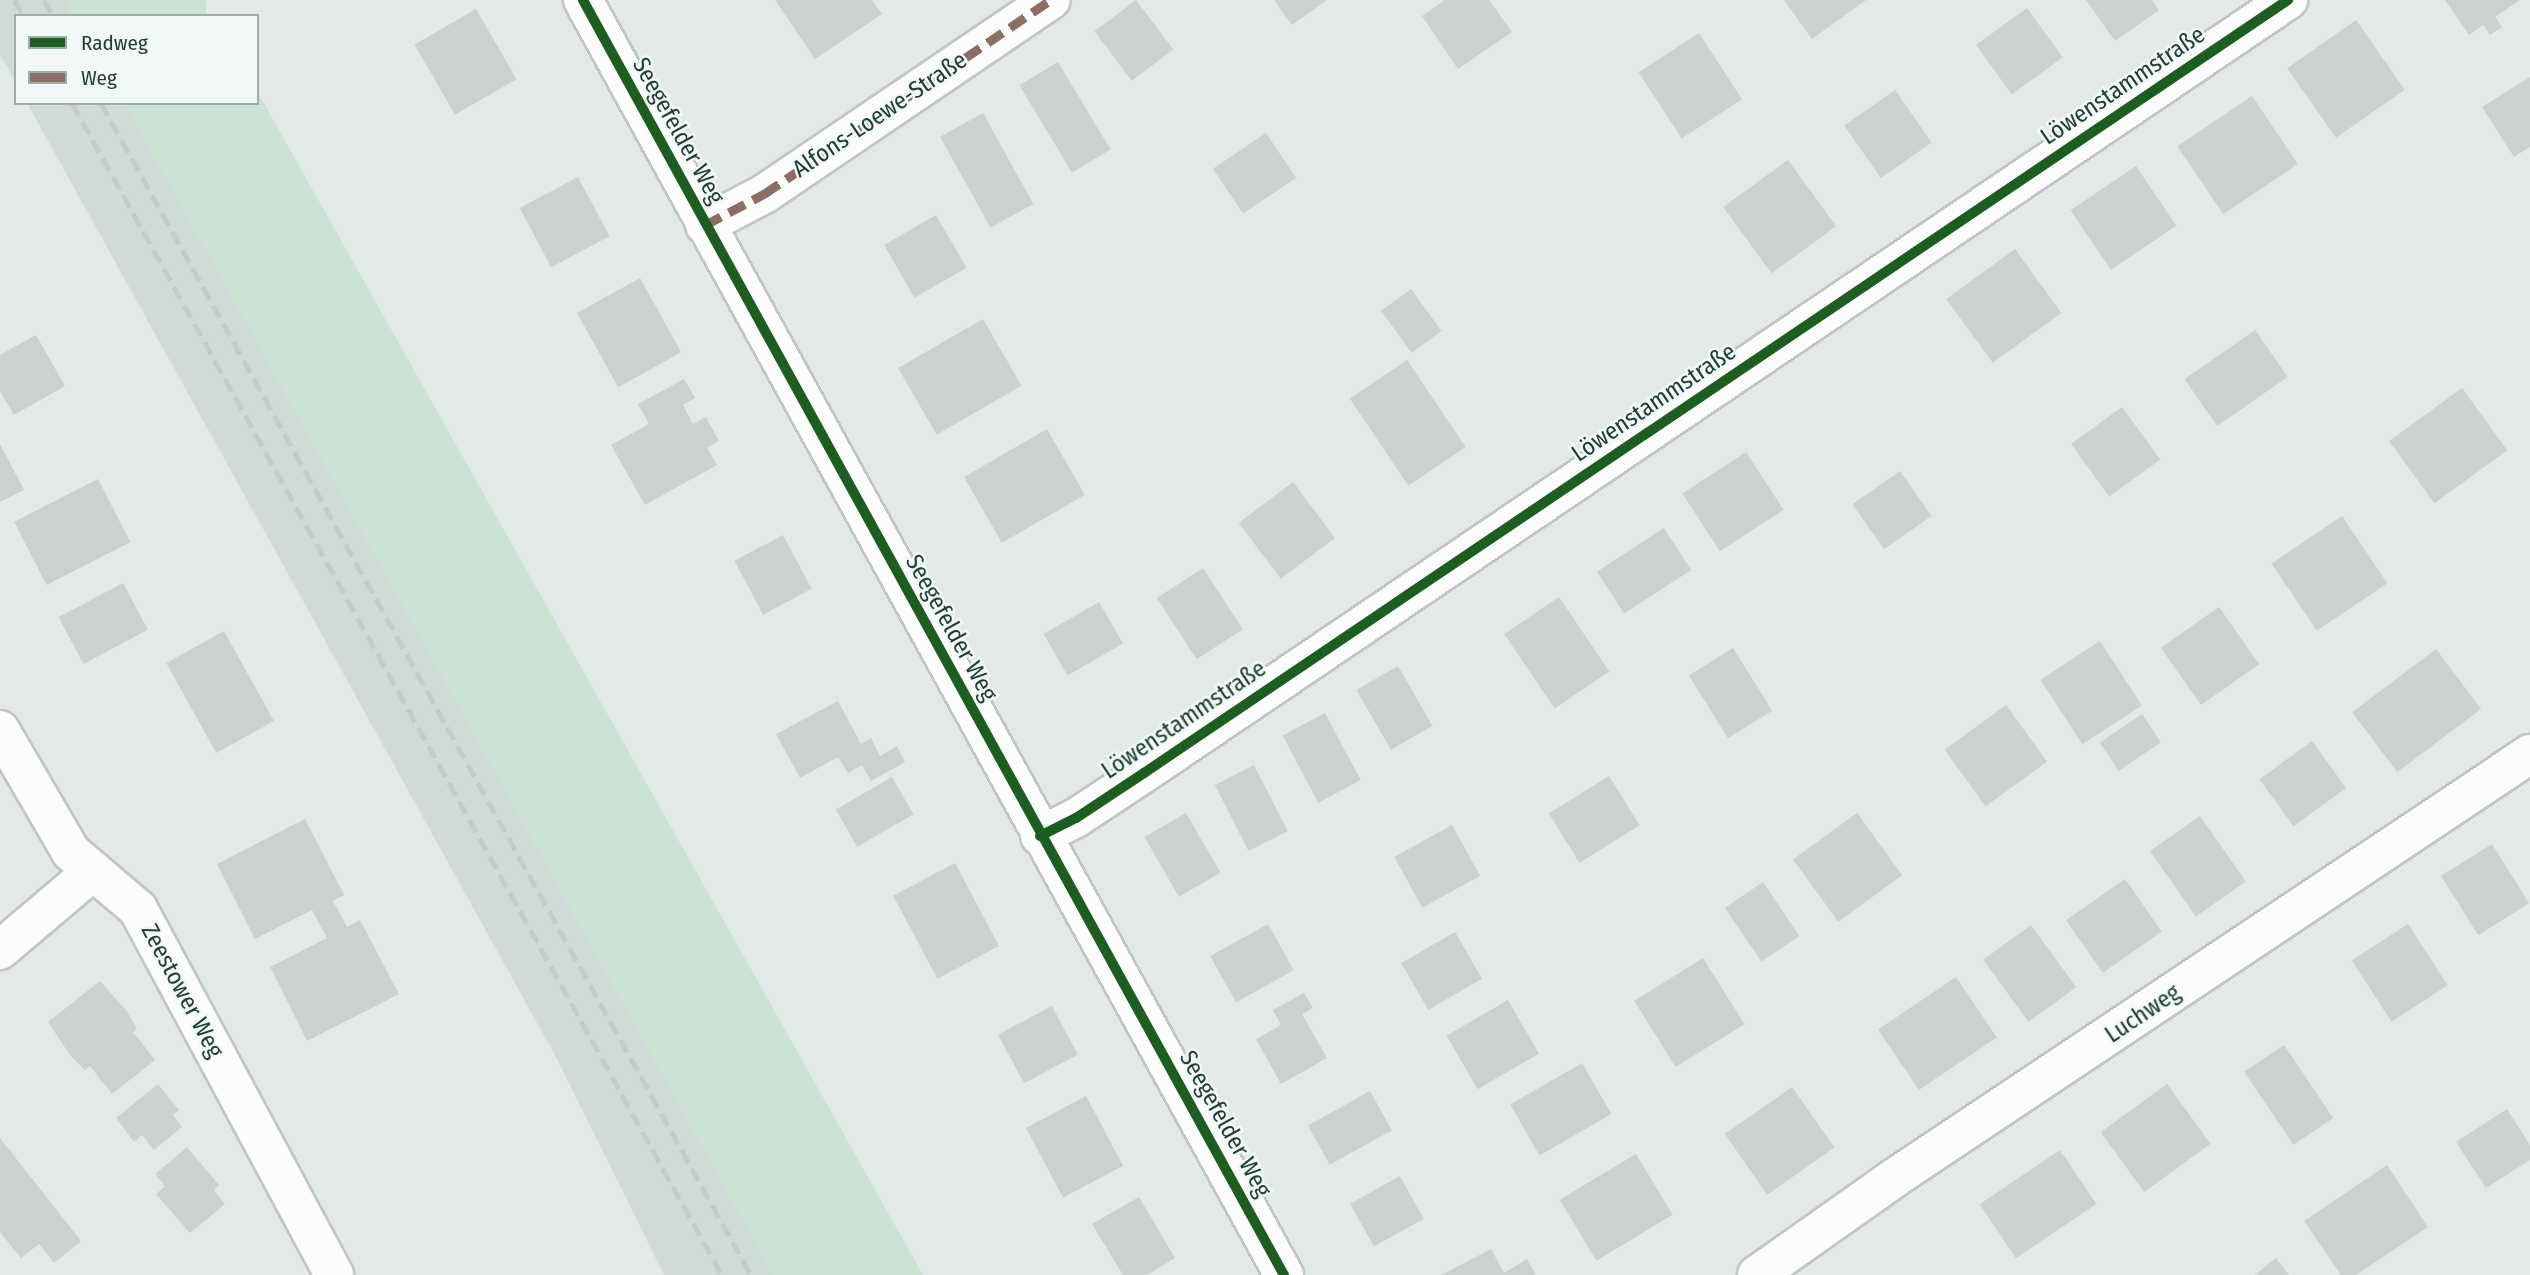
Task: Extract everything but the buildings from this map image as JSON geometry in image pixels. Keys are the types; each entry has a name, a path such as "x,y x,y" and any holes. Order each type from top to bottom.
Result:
{"street":[{"name":"Seegefelder Weg","path":"583,0 1040,836 1284,1275"},
{"name":"Alfons-Loewe-Straße","path":"705,225 764,194 1051,0"},
{"name":"Löwenstammstraße","path":"1040,836 1076,818 2288,0"},
{"name":"Zeestower Weg","path":"0,730 71,852 138,909 334,1275"},
{"name":"Luchweg","path":"1757,1275 1893,1179 2530,754"},
{"path":"0,950 93,871"}],"shaded area":[{"path":"0,0 68,0 75,14 14,14 14,78 0,54"},
{"path":"28,105 126,105 774,1275 664,1275 557,1059"}],"green space":[{"path":"68,0 206,0 206,14 68,14"},
{"path":"259,95 923,1275 774,1275 126,105 259,105"}],"railway":[{"path":"15,0 22,14"},
{"path":"44,0 52,14"},
{"path":"73,105 722,1275"},
{"path":"102,105 751,1275"}],"marked path":[{"path":"705,225 764,194 1051,0"}],"cycle path":[{"path":"583,0 1284,1275"},
{"path":"1040,836 1076,818 1144,773 2288,0"}]}
